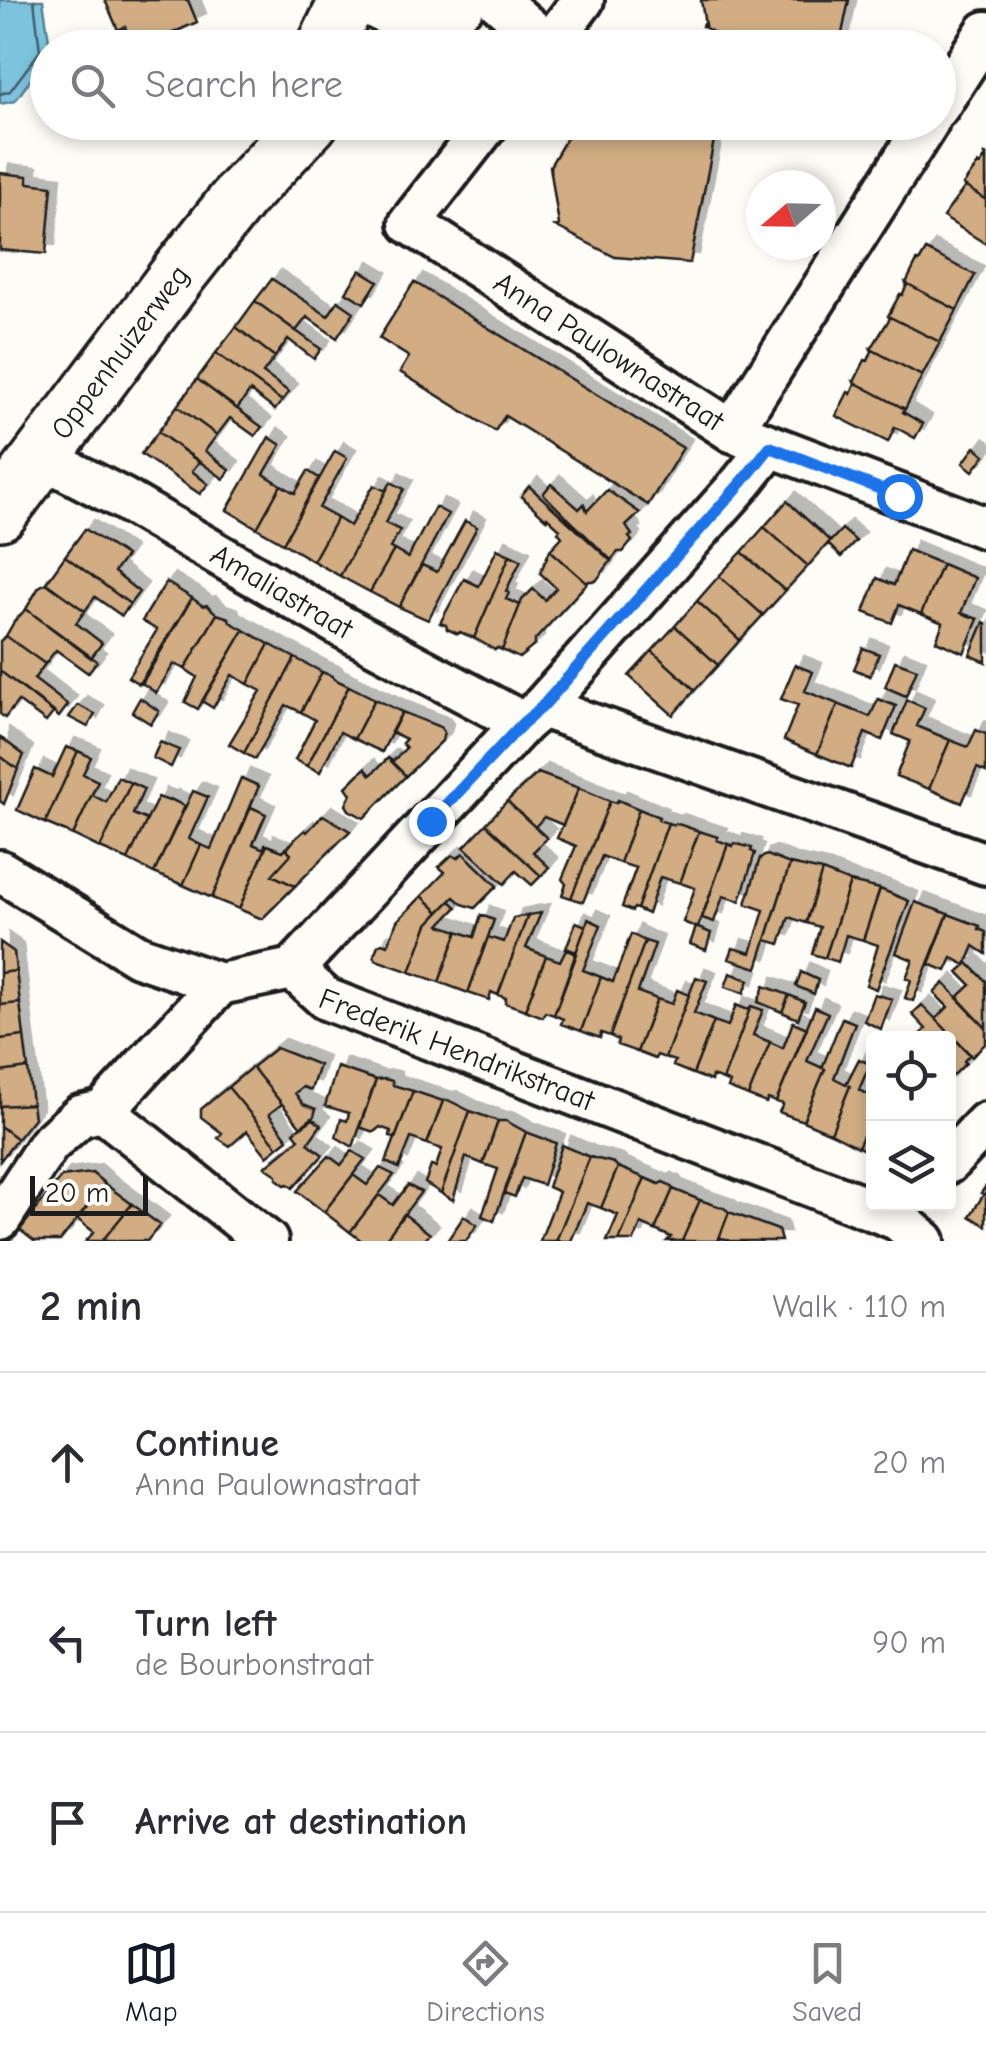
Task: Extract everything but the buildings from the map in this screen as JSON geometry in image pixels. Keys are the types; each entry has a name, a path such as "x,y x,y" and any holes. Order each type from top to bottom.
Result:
{"main road":[{"path":"334,30 348,0"},
{"name":"Oppenhuizerweg","path":"241,196 270,140"},
{"name":"Oppenhuizerweg","path":"0,512 180,272 241,196 293,140"}],"street":[{"path":"497,0 530,30"},
{"path":"560,30 582,0"},
{"path":"956,79 986,32"},
{"name":"Anna Paulownastraat","path":"475,140 410,224 732,432 986,528"},
{"path":"732,432 917,140"},
{"path":"294,969 532,715 770,447"},
{"name":"Amaliastraat","path":"42,457 123,499 341,626 532,715 691,762 986,864"},
{"path":"0,871 138,956 220,984 103,1111 80,1116 48,1146 0,1219"},
{"name":"Frederik Hendrikstraat","path":"220,984 294,969 326,998 901,1226"},
{"path":"103,1111 267,1241"},
{"path":"956,1155 986,1123"}],"green space":[{"path":"464,26 484,30 446,30"}],"water":[{"path":"0,0 43,0 47,30 30,30 30,80 15,101 0,104"}],"route":[{"path":"431,821 542,707 770,447 899,496"}]}
